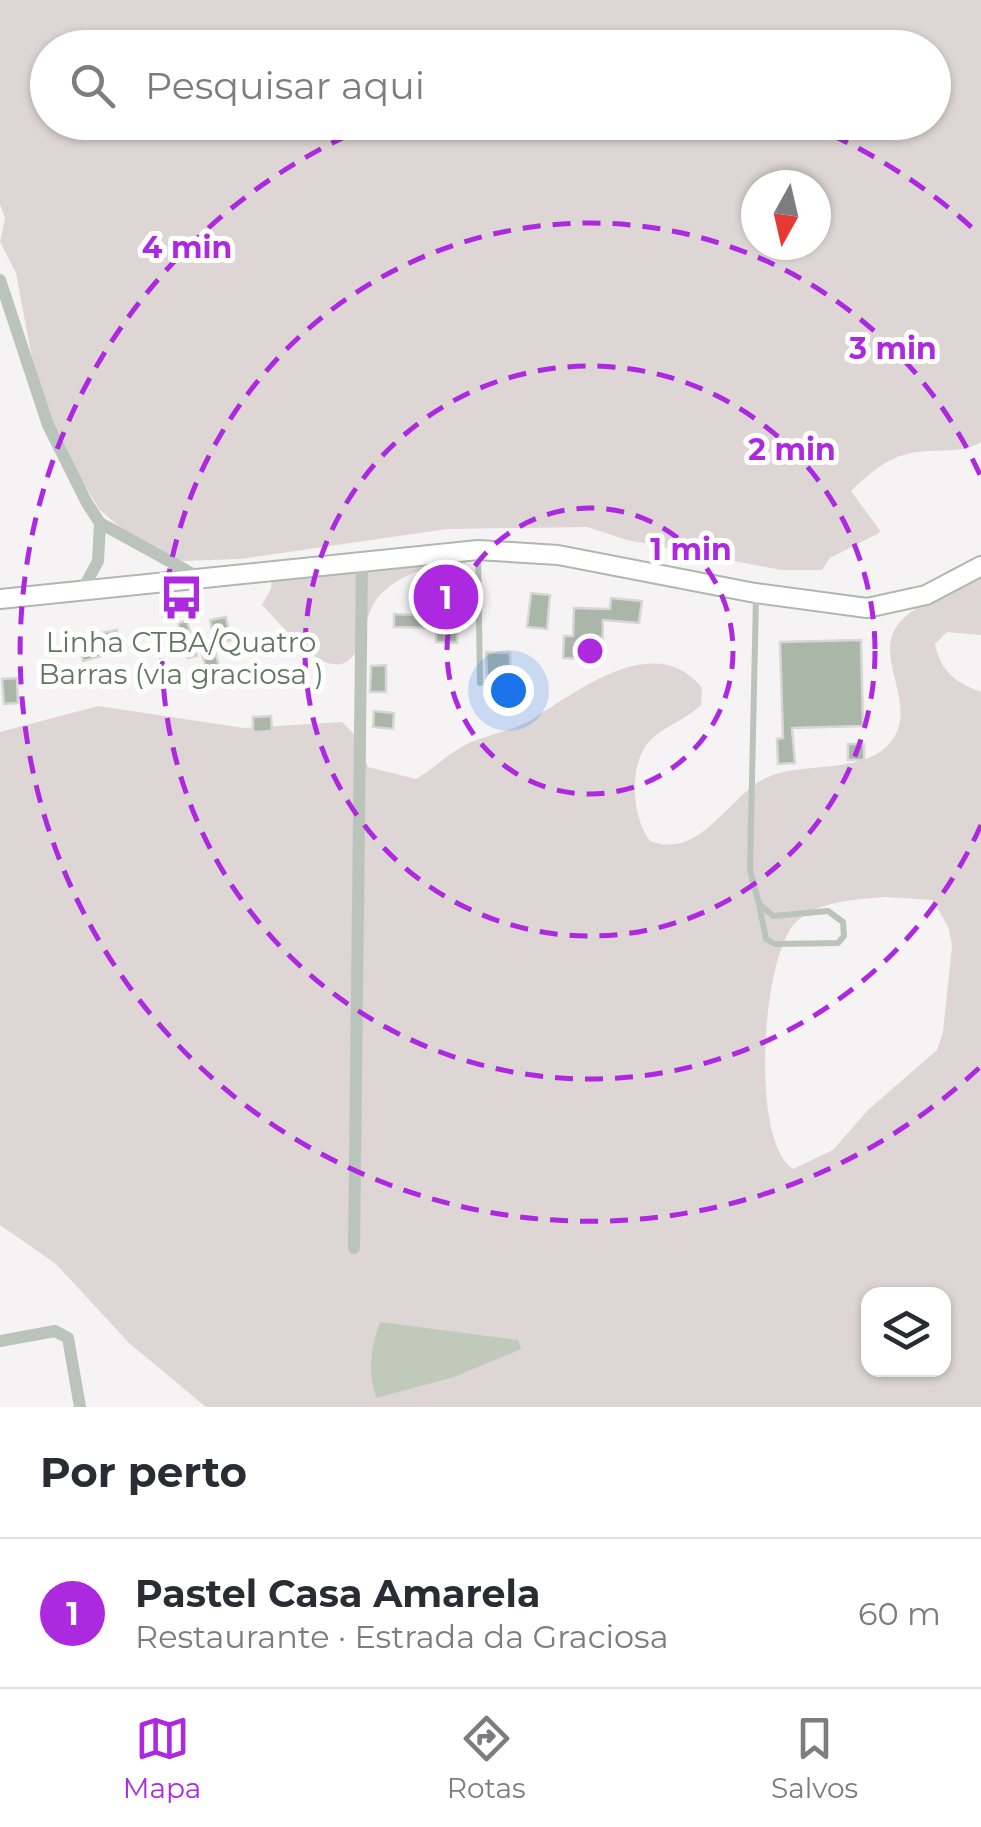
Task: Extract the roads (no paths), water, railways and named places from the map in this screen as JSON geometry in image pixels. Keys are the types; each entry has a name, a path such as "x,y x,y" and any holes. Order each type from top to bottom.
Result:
{"main road":[{"path":"0,600 478,550 558,555 755,593 866,608 897,604 981,566"}],"street":[{"path":"0,280 48,425 100,523 98,561 82,591"},
{"path":"100,523 205,580"},
{"path":"354,1248 362,563"},
{"path":"0,1341 55,1331 68,1338 80,1407"}],"lane":[{"path":"478,550 480,682"},
{"path":"755,593 750,870 766,938 775,944 838,944 844,936 843,922 837,914 773,916 759,904"}],"place":[{"name":"Linha CTBA/Quatro Barras (via graciosa )","path":"181,597"},
{"name":"Pastel Casa Amarela","path":"446,597"}]}
